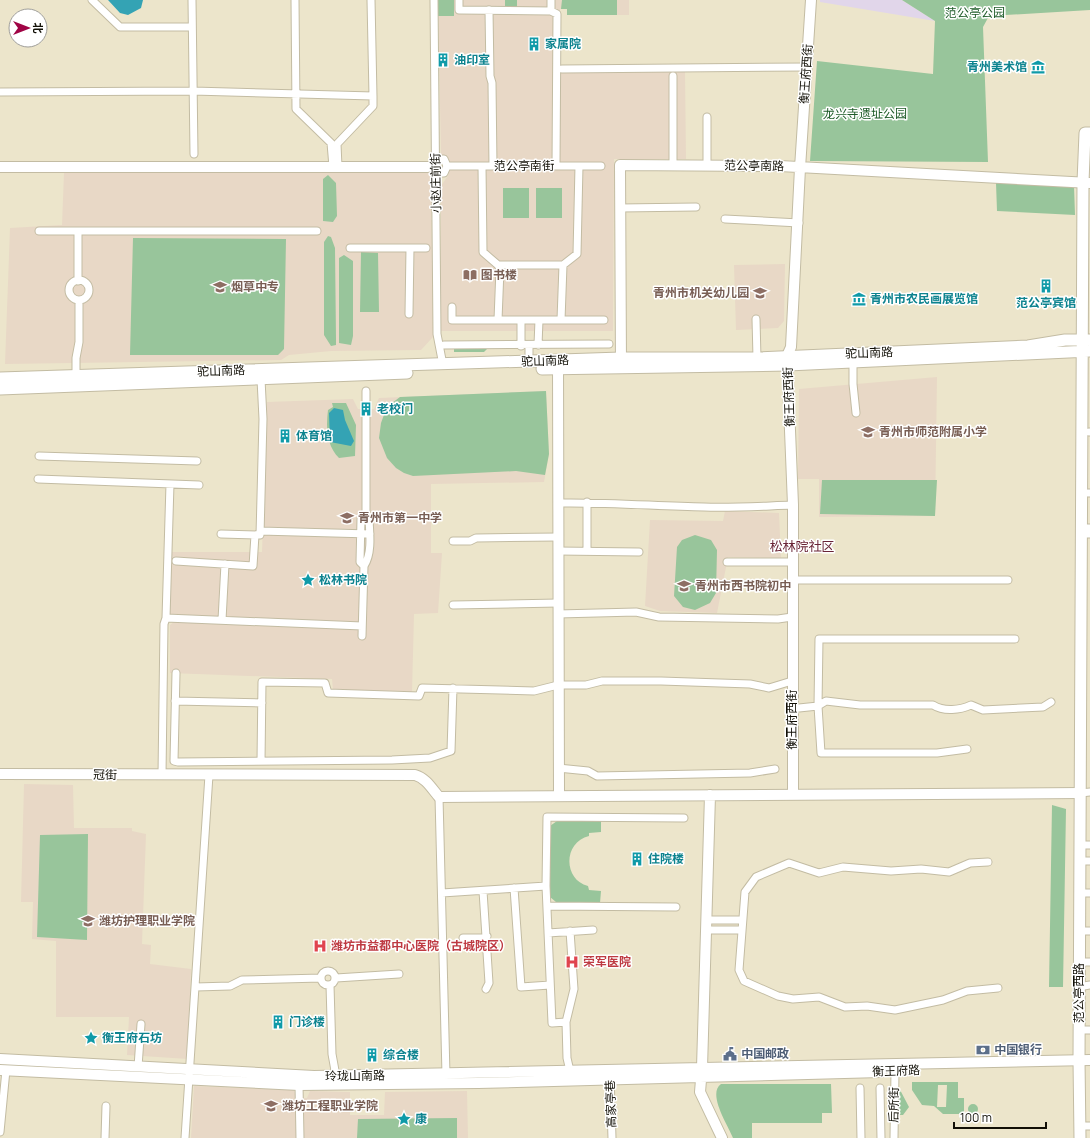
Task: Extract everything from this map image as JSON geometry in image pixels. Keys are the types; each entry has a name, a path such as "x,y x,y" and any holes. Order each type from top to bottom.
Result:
{"main road":[{"name":"范公亭西路","path":"1080,1138 1087,1030 1087,845 1085,792 1088,729 1089,531 1087,182 1084,133 1090,133"},
{"name":"范公亭西路","path":"1084,1138 1087,1126 1084,1063 1088,343"},
{"name":"驼山南路","path":"621,363 788,361 1088,343"},
{"name":"驼山南路","path":"0,389 261,380 558,365 757,358 788,361"},
{"name":"驼山南路","path":"0,378 443,365 558,365"}],"street":[{"path":"92,0 120,27 192,27"},
{"path":"192,0 194,154"},
{"path":"295,0 294,94 296,109 331,143 335,167"},
{"path":"335,167 337,144 373,106 371,0"},
{"name":"小赵庄前街","path":"434,0 437,334 443,365"},
{"path":"459,0 459,10 551,11 557,14 556,166"},
{"path":"551,0 551,11"},
{"name":"衡王府西街","path":"793,794 793,505 788,361 791,347 799,223 800,168 811,0"},
{"path":"489,10 490,76 492,83 492,166"},
{"path":"562,69 807,67"},
{"path":"673,76 673,166"},
{"path":"0,92 193,91 373,96"},
{"path":"707,117 707,166"},
{"path":"436,159 444,159 447,166 444,174 436,174"},
{"name":"范公亭南路","path":"621,363 620,165 780,166 1087,182"},
{"name":"范公亭南街","path":"447,166 600,166"},
{"path":"482,166 483,252 498,265 500,269 498,320"},
{"path":"498,265 563,266 577,254 579,166"},
{"path":"0,167 428,167"},
{"path":"620,208 696,207"},
{"path":"725,219 799,223"},
{"path":"40,231 317,231"},
{"path":"78,231 78,281"},
{"path":"350,248 426,248"},
{"path":"409,314 410,248"},
{"path":"561,320 563,266"},
{"path":"78,281 86,284 88,289 87,295 79,300 71,296 69,290 72,284 78,281"},
{"path":"76,376 76,358 79,342 79,300"},
{"path":"452,307 452,320 604,320"},
{"path":"756,319 757,358"},
{"path":"520,346 521,320"},
{"path":"538,345 539,320"},
{"path":"444,345 529,346 609,344"},
{"path":"529,346 529,354"},
{"path":"853,358 852,384 856,413"},
{"path":"558,365 559,796"},
{"path":"176,561 253,566 257,533 263,419 261,380"},
{"path":"362,636 364,566 368,560 370,534 370,520 366,518 366,391"},
{"path":"39,456 197,461"},
{"path":"38,479 198,485"},
{"path":"162,776 164,624 166,618 170,484"},
{"path":"558,503 587,502 704,507 793,505"},
{"path":"587,502 587,551"},
{"path":"364,566 360,562 360,534 362,519 366,518"},
{"path":"221,534 370,534"},
{"path":"453,541 470,541 476,538 558,537"},
{"path":"558,551 639,552"},
{"path":"727,562 792,562"},
{"path":"222,620 225,564"},
{"path":"792,580 1008,580"},
{"path":"453,605 636,612 659,617 754,619 792,617"},
{"path":"166,618 362,626"},
{"path":"967,749 937,753 821,753 818,706 819,639 1015,639"},
{"path":"176,673 174,761 392,760 430,758 451,751 453,688"},
{"path":"261,761 262,682 325,683 328,694 419,696 422,688 534,691 558,685 586,685 602,681 661,681 750,684 769,688 792,681"},
{"path":"175,701 262,703"},
{"path":"799,708 818,706 826,702 860,705 933,705 939,709 962,709 971,705 983,710 1044,707 1051,702"},
{"path":"558,768 588,771 597,776 750,773 775,769"},
{"name":"冠街","path":"0,774 162,776 415,775 421,777 428,783 439,797"},
{"path":"186,1138 209,775"},
{"path":"446,1075 439,797 1085,792"},
{"path":"710,795 702,1072 700,1092 722,1138"},
{"path":"566,1022 552,1023 546,886 547,817 684,818"},
{"path":"988,862 970,863 949,872 921,869 891,871 843,867 819,873 789,863 756,877 744,892 738,970 744,981 778,996 793,999 819,996 844,1007 867,1006 895,1010 943,1000 967,991 998,988"},
{"path":"442,893 546,886"},
{"path":"514,888 521,987 550,985"},
{"path":"483,891 489,983 486,989"},
{"path":"547,906 676,907"},
{"path":"706,925 742,920"},
{"path":"706,925 742,930"},
{"path":"548,933 593,930"},
{"path":"570,931 574,989 566,1022 567,1058 570,1071"},
{"path":"463,938 482,938 487,936"},
{"path":"321,978 323,973 328,970 333,972 336,978"},
{"path":"336,978 399,974"},
{"path":"196,987 230,986 242,980 321,978"},
{"path":"321,978 324,983 330,985"},
{"path":"330,985 336,978"},
{"path":"330,985 332,1054 336,1076"},
{"path":"138,1067 141,1024"},
{"name":"玲珑山南路","path":"0,1059 138,1067 190,1075 299,1085 478,1083 610,1075 702,1072"},
{"name":"衡王府路","path":"702,1072 895,1071 1084,1063"},
{"name":"衡王府路","path":"702,1072 1084,1063"},
{"path":"0,1132 3,1070"},
{"name":"玲珑山南路","path":"3,1070 291,1076 446,1075 570,1071 610,1075"},
{"name":"后所街","path":"894,1138 895,1071"},
{"name":"高家亭巷","path":"610,1075 612,1138"},
{"path":"299,1085 300,1138"},
{"path":"860,1088 861,1138"},
{"path":"880,1088 881,1138"},
{"path":"104,1138 106,1106"}],"shaded area":[{"path":"438,0 629,0 629,15 567,15 567,9 560,9 559,72 685,71 686,159 614,159 613,331 441,331 441,186 449,174 449,159 441,154"},
{"path":"820,0 902,0 935,21 820,2"},
{"name":"烟草中专","path":"431,171 433,337 421,350 331,351 289,355 281,360 5,364 10,228 62,225 64,173"},
{"name":"青州市机关幼儿园","path":"785,264 784,321 778,328 736,330 734,265"},
{"name":"青州市师范附属小学","path":"937,377 935,516 819,517 819,479 798,479 799,389"},
{"name":"青州市第一中学","path":"546,391 549,454 544,482 431,484 431,553 442,553 438,613 414,614 412,693 333,690 332,679 170,673 170,625 174,622 170,615 172,552 262,552 267,402 353,399 358,409 374,409 379,398"},
{"name":"青州市西书院初中","path":"725,511 779,513 781,558 728,557 717,613 660,611 645,606 650,520 723,521"},
{"name":"潍坊护理职业学院","path":"24,784 73,785 74,828 132,828 132,831 146,834 142,944 151,945 150,964 191,969 188,1059 127,1055 129,1017 56,1017 56,941 32,939 33,902 21,902"},
{"name":"潍坊工程职业学院","path":"194,1086 294,1090 296,1098 307,1098 310,1091 350,1092 350,1115 384,1115 385,1092 467,1091 468,1138 191,1138"}],"green space":[{"path":"438,0 454,0 454,16 438,16"},
{"path":"505,0 517,0 517,8 505,8"},
{"path":"562,0 617,0 617,15 567,15 567,9 561,9"},
{"name":"龙兴寺遗址公园","path":"902,0 1090,0 1090,10 989,16 983,27 988,162 810,161 817,61 933,74 935,21"},
{"path":"328,175 336,183 337,216 333,222 323,221 323,179"},
{"path":"996,183 1074,186 1075,215 997,211"},
{"path":"503,188 529,188 529,218 503,218"},
{"path":"536,188 562,188 562,218 536,218"},
{"path":"328,236 331,237 335,248 336,345 331,346 324,335 324,242"},
{"path":"133,238 286,239 284,349 278,355 130,355"},
{"path":"361,252 378,253 379,312 360,312"},
{"path":"344,255 353,261 353,336 351,345 339,343 339,258"},
{"path":"454,347 488,348 484,352 454,352"},
{"path":"546,391 549,454 545,475 516,471 413,476 396,468 387,458 379,438 381,423 388,406 400,397"},
{"path":"332,403 346,403 356,425 355,456 339,458 329,442 327,423 328,410 333,407"},
{"path":"822,480 937,480 935,516 820,514"},
{"path":"695,535 711,540 717,550 716,593 710,603 695,610 683,607 674,596 677,547 682,540"},
{"path":"1052,805 1066,809 1063,987 1049,987"},
{"path":"557,821 601,821 601,832 589,833 589,836 580,840 574,846 569,861 570,869 580,882 588,886 589,890 601,891 600,903 556,902 550,897 550,826"},
{"path":"88,834 87,940 37,937 40,835"},
{"path":"912,1082 958,1082 958,1098 964,1098 964,1114 943,1114 934,1106 922,1105 912,1090","holes":["938,1085 947,1085 946,1107 937,1107"]},
{"path":"721,1084 831,1084 832,1113 822,1113 822,1123 752,1123 752,1138 733,1138 717,1102 717,1089"},
{"path":"898,1086 909,1107 903,1115 898,1115"},
{"path":"971,1104 975,1104 978,1109 975,1114 971,1114 968,1111 968,1107"},
{"path":"457,1118 457,1138 357,1138 358,1119"}],"water":[{"path":"108,0 143,0 141,8 128,15 120,13"},
{"path":"334,408 343,410 345,420 354,441 351,446 330,442 329,413"}],"place":[{"name":"家属院","path":"534,44"},
{"name":"油印室","path":"443,60"},
{"name":"青州美术馆","path":"1038,67"},
{"name":"图书楼","path":"470,275"},
{"name":"范公亭宾馆","path":"1046,286"},
{"name":"烟草中专","path":"220,287"},
{"name":"青州市机关幼儿园","path":"760,293"},
{"name":"青州市农民画展览馆","path":"859,299"},
{"name":"老校门","path":"366,409"},
{"name":"青州市师范附属小学","path":"868,432"},
{"name":"体育馆","path":"285,436"},
{"name":"青州市第一中学","path":"347,518"},
{"name":"松林书院","path":"308,580"},
{"name":"青州市西书院初中","path":"684,586"},
{"name":"住院楼","path":"637,859"},
{"name":"潍坊护理职业学院","path":"88,921"},
{"name":"潍坊市益都中心医院（古城院区）","path":"320,946"},
{"name":"荣军医院","path":"572,962"},
{"name":"门诊楼","path":"278,1022"},
{"name":"衡王府石坊","path":"91,1038"},
{"name":"中国银行","path":"983,1050"},
{"name":"中国邮政","path":"730,1054"},
{"name":"综合楼","path":"372,1055"},
{"name":"潍坊工程职业学院","path":"271,1106"},
{"name":"康","path":"404,1119"}],"district":[{"name":"松林院社区","path":"802,546"}],"park label":[{"name":"范公亭公园","path":"975,13"}]}
